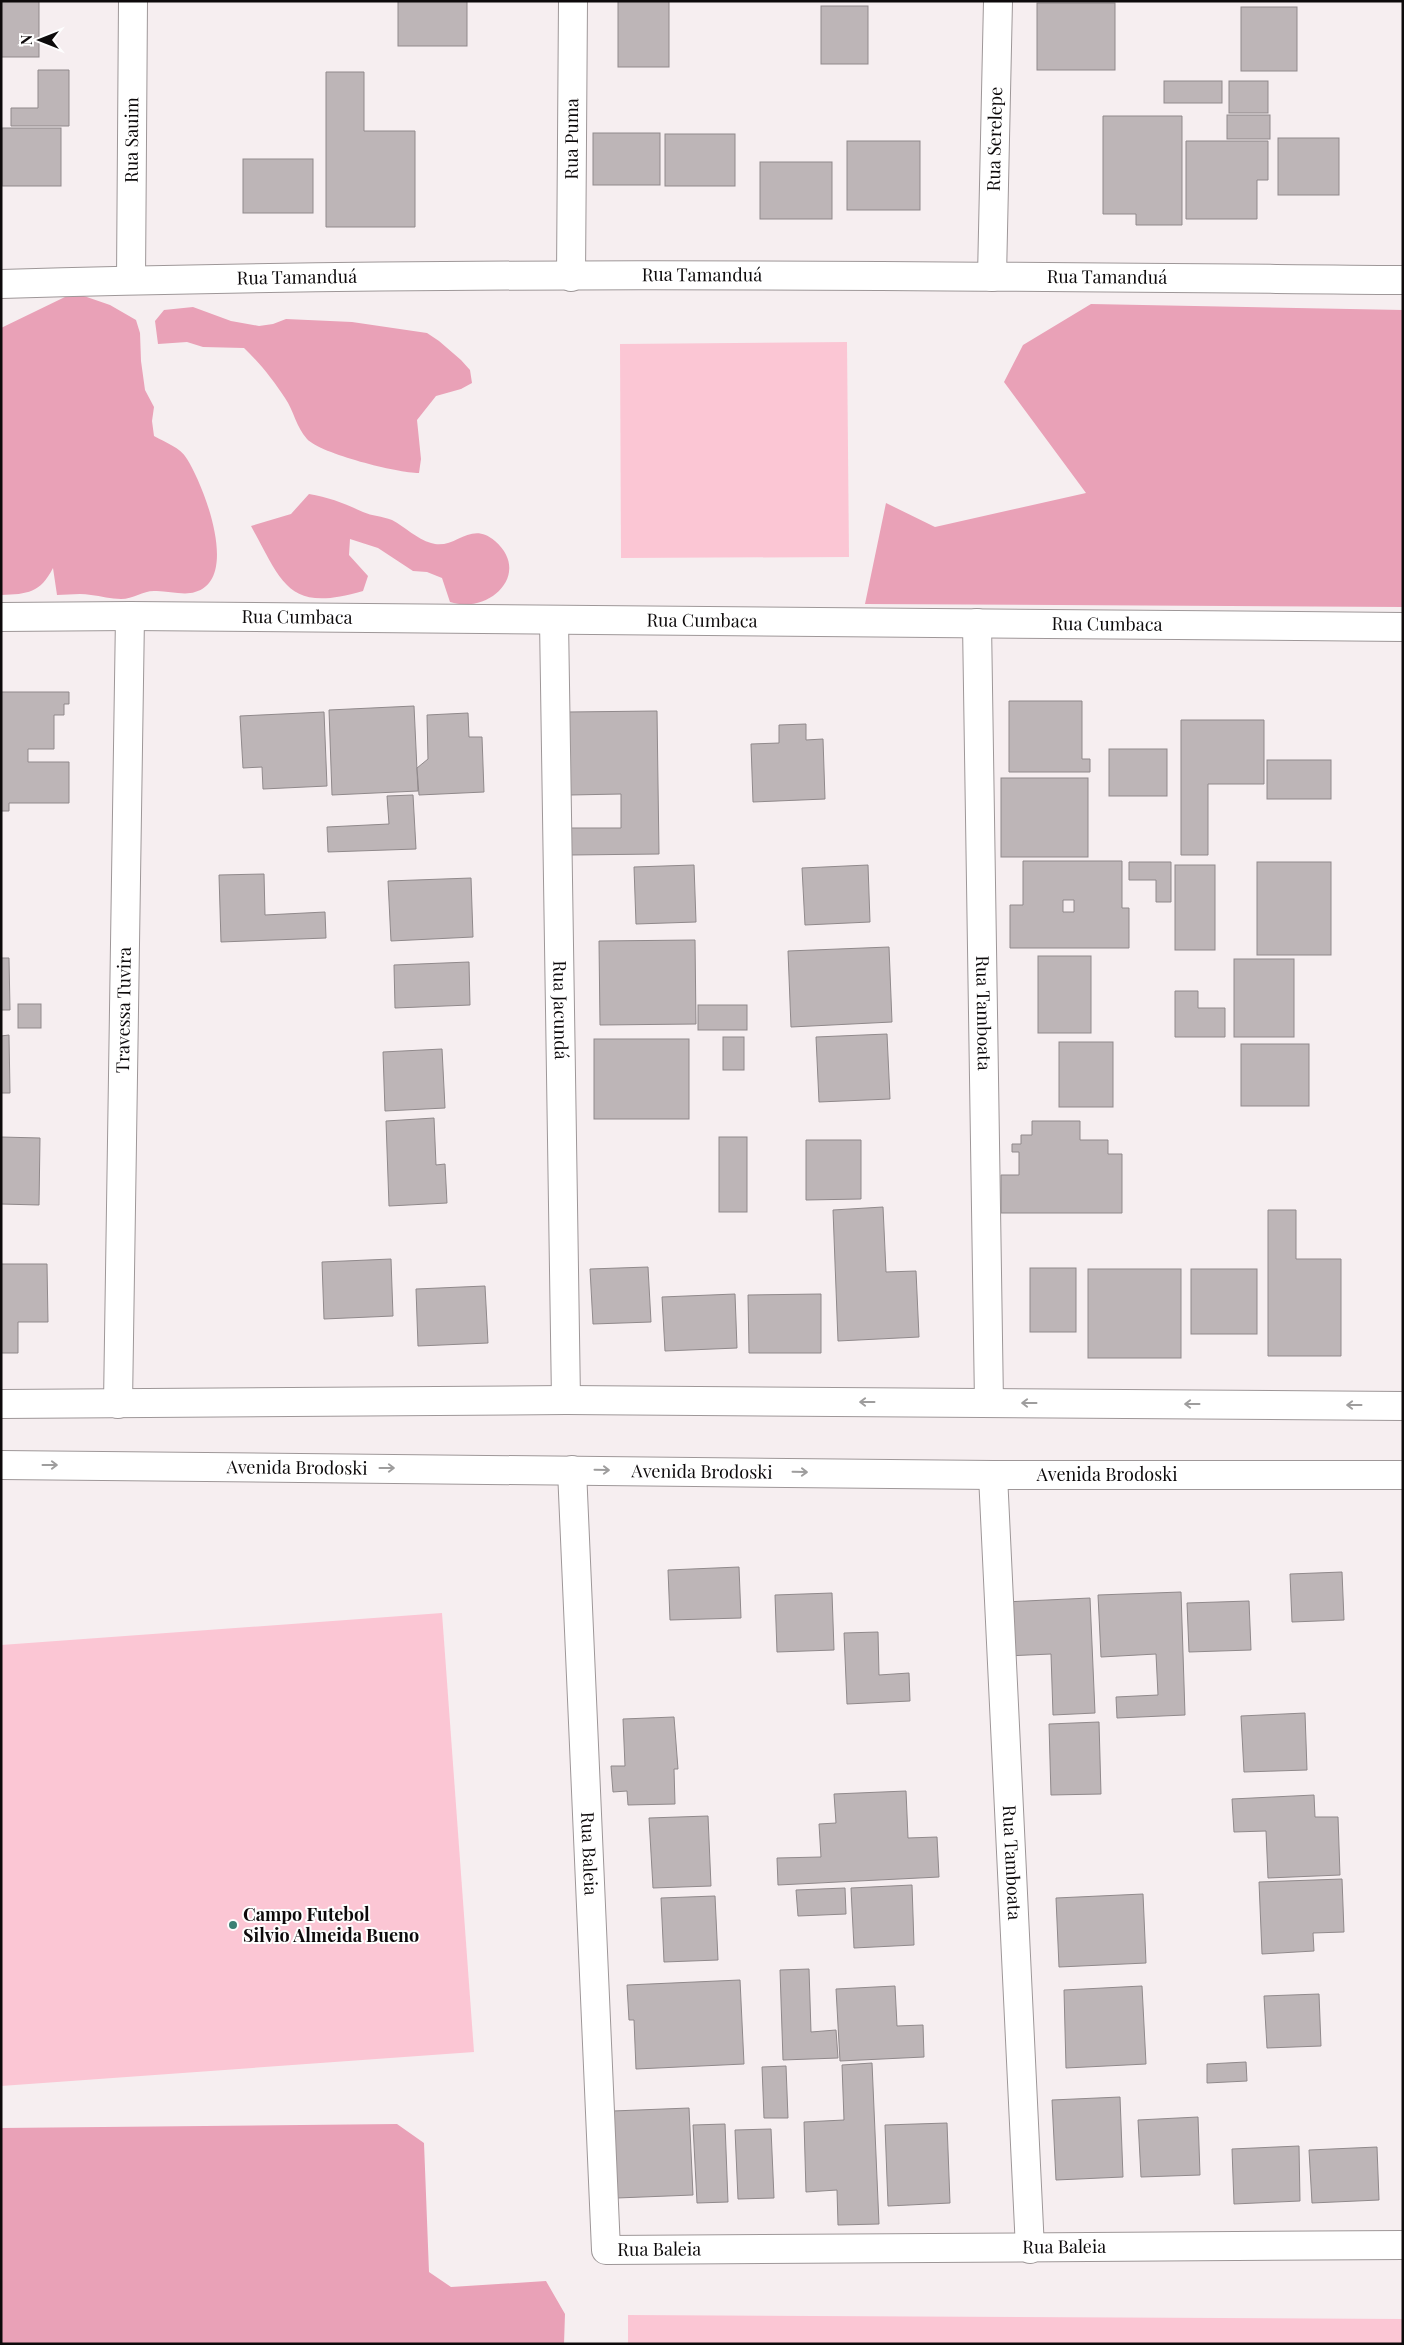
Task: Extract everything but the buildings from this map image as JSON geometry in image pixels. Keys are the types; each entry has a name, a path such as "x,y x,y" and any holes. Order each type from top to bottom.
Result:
{"street":[{"name":"Rua Sauim","path":"131,280 133,1"},
{"name":"Rua Puma","path":"572,277 573,1"},
{"name":"Rua Serelepe","path":"992,277 998,1"},
{"name":"Rua Tamanduá","path":"1,284 131,280 572,277 992,277 1403,280"},
{"name":"Rua Cumbaca","path":"1,617 130,616 1403,627"},
{"name":"Travessa Tuvira","path":"118,1404 130,616"},
{"name":"Rua Jacundá","path":"554,620 566,1400"},
{"name":"Rua Tamboata","path":"977,623 989,1403"},
{"path":"1,1404 566,1400 1403,1406"},
{"name":"Avenida Brodoski","path":"1,1465 993,1475 1403,1475"},
{"name":"Rua Baleia","path":"572,1470 606,2250 1030,2249 1403,2245"},
{"name":"Rua Tamboata","path":"993,1475 1030,2249"}],"shaded area":[{"path":"81,295 110,305 136,320 140,333 145,390 154,407 152,421 154,436 177,448 184,455 194,471 201,488 209,509 217,551 215,569 209,584 195,592 150,591 121,599 83,594 57,595 53,568 38,587 26,593 1,595 1,328 67,296"},
{"path":"1091,304 1403,310 1403,607 865,604 886,503 935,527 1086,493 1004,382 1023,345"},
{"path":"193,307 231,321 259,326 273,324 286,319 352,322 427,333 439,341 470,370 472,383 461,389 436,396 417,420 421,459 419,473 360,462 327,451 307,439 281,392 261,365 244,348 203,347 187,342 158,344 155,321 164,310"},
{"path":"847,342 849,557 621,558 620,344"},
{"path":"309,494 330,499 366,513 392,520 421,539 431,543 448,543 470,534 486,535 495,541 505,553 509,566 508,578 492,597 479,602 465,604 450,602 442,578 427,572 413,571 378,548 350,539 349,555 368,576 363,591 338,597 318,598 303,595 291,588 281,578 271,564 251,526 291,514"},
{"name":"Campo Futebol Silvio Almeida Bueno","path":"442,1613 474,2052 1,2086 1,1645"},
{"path":"397,2124 424,2143 429,2272 451,2287 546,2281 565,2314 564,2344 1,2344 1,2128"},
{"path":"628,2315 1403,2319 1403,2344 628,2344"}],"place":[{"name":"Campo Futebol Silvio Almeida Bueno","path":"233,1925"}]}
